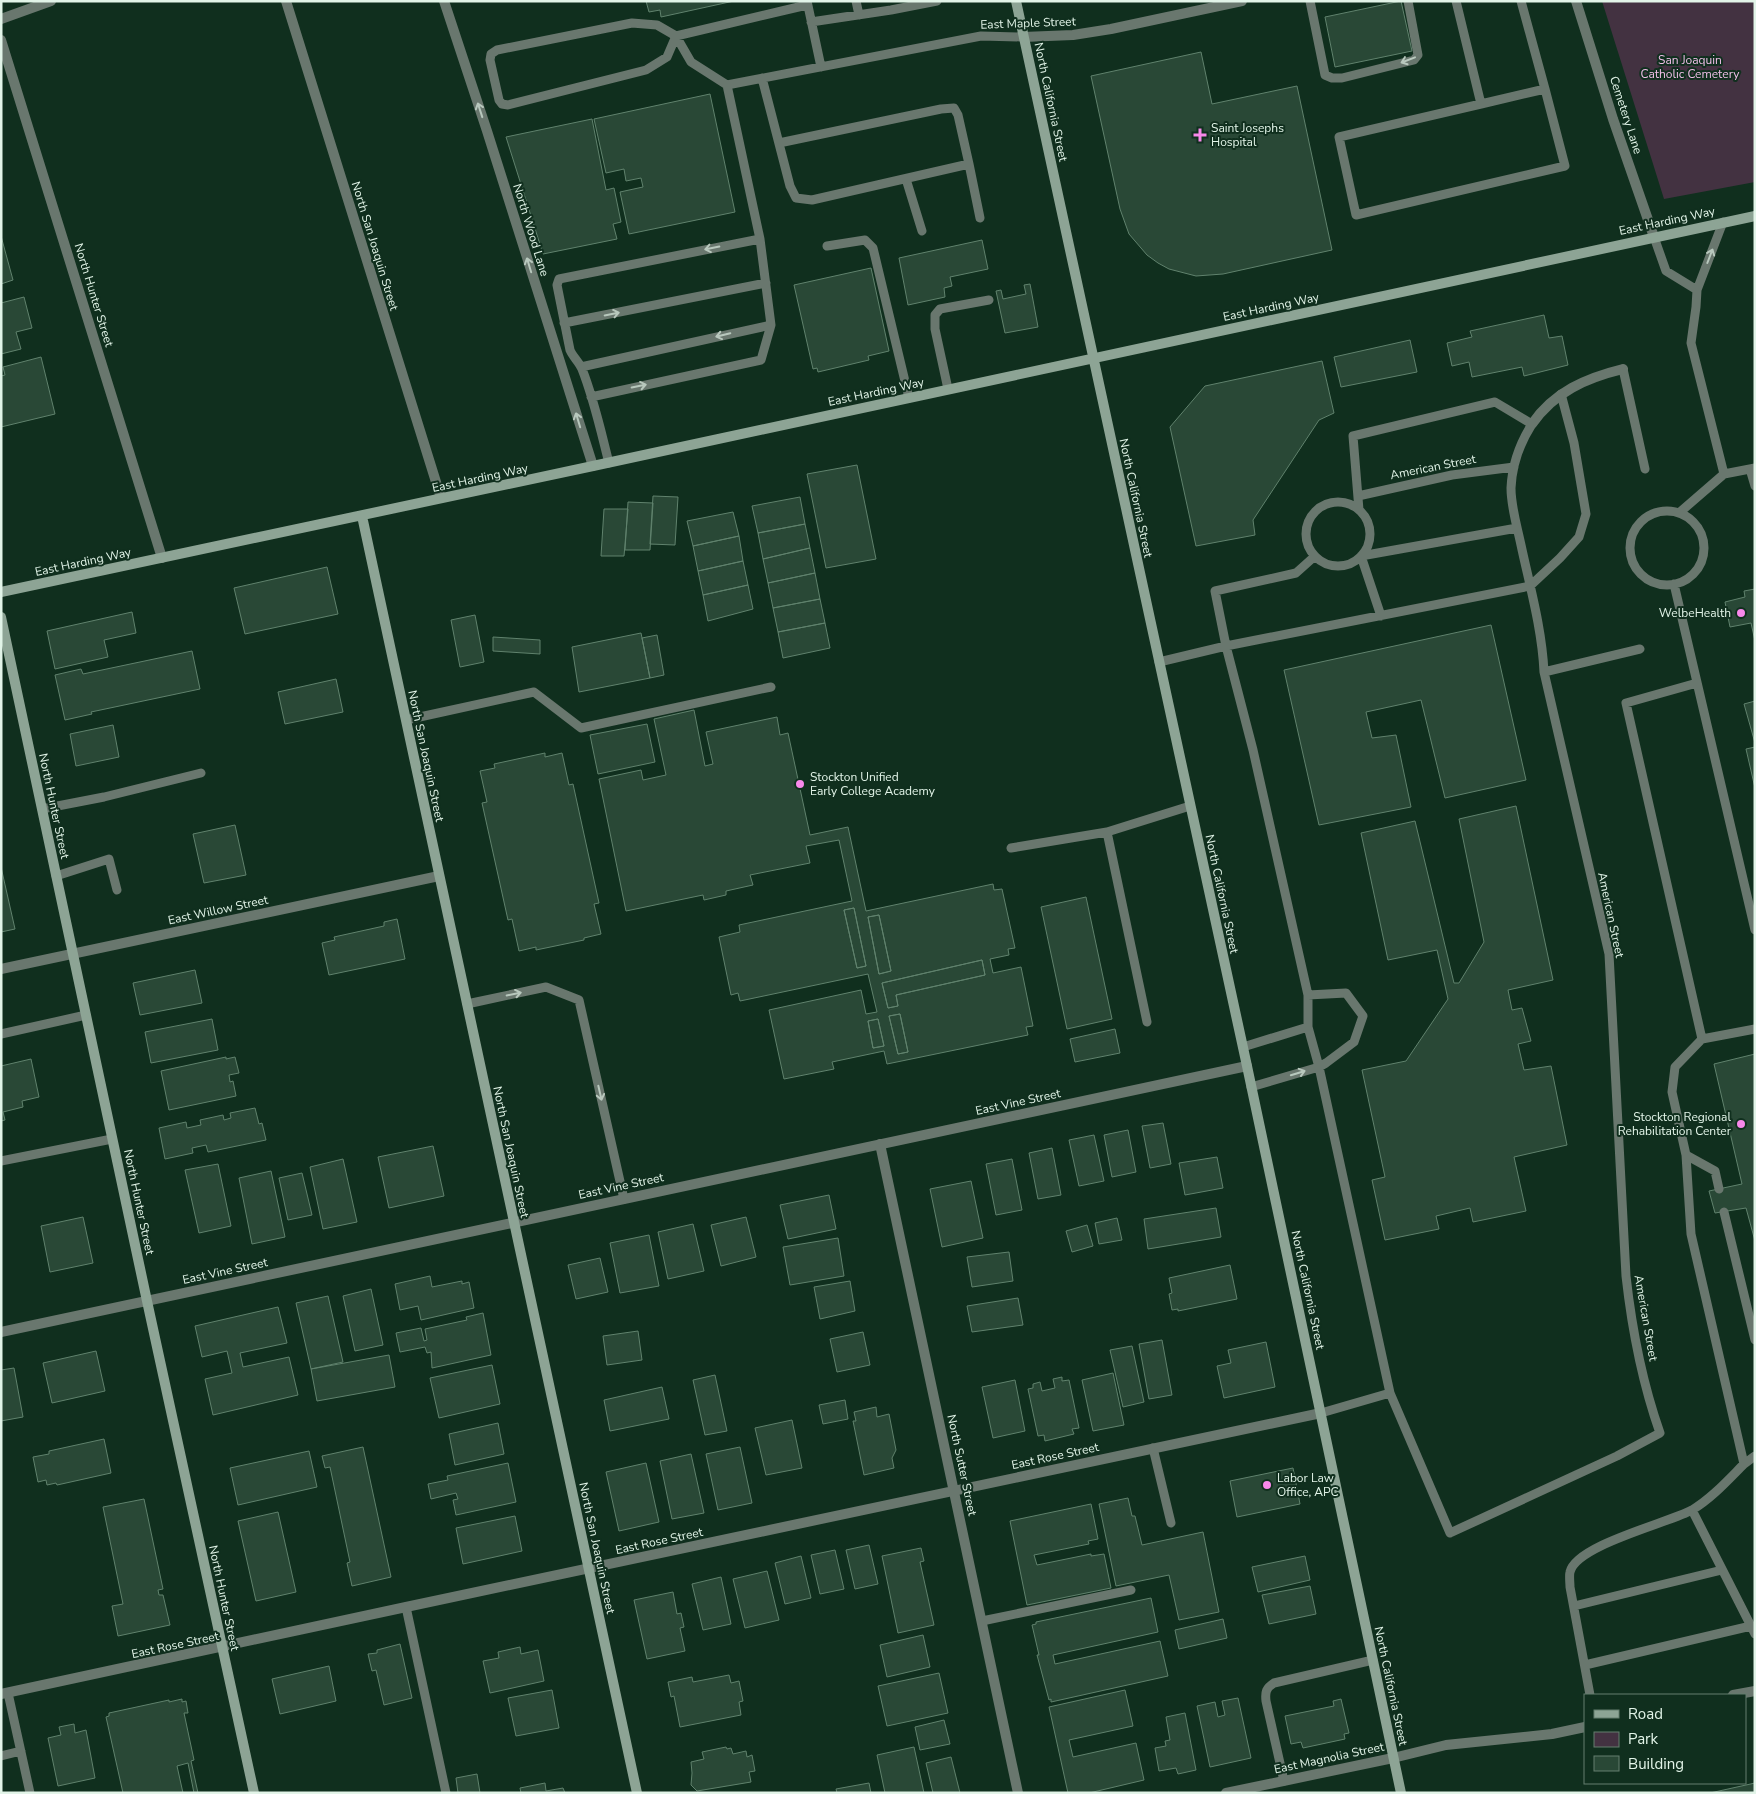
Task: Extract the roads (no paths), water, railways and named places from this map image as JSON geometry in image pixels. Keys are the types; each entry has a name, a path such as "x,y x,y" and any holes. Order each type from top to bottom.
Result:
{"street":[{"path":"1,19 51,1"},
{"name":"North San Joaquin Street","path":"286,1 441,498"},
{"name":"North Wood Lane","path":"444,1 593,466"},
{"name":"North California Street","path":"1016,1 1092,358 1252,1087 1401,1793"},
{"name":"East Maple Street","path":"1023,36 1073,35 1111,29 1242,1"},
{"name":"Cemetery Lane","path":"1576,1 1613,119 1654,237"},
{"name":"North Hunter Street","path":"1,40 162,558"},
{"name":"East Harding Way","path":"1,592 1755,216"},
{"path":"1532,424 1551,402 1561,394 1581,382 1623,369"},
{"name":"North San Joaquin Street","path":"362,516 637,1793"},
{"name":"North Hunter Street","path":"1,617 254,1793"},
{"name":"East Willow Street","path":"1,969 439,876"},
{"name":"East Vine Street","path":"1,1332 1247,1066"},
{"name":"North Sutter Street","path":"880,1144 1018,1793"},
{"name":"East Rose Street","path":"4,1694 1322,1413"},
{"path":"1738,1694 1755,1691"},
{"name":"East Magnolia Street","path":"1226,1793 1446,1745 1552,1734 1584,1727"}],"lane":[{"path":"856,1 859,15"},
{"path":"811,22 937,1"},
{"path":"1310,1 1324,74 1332,78 1342,78 1414,60 1418,55 1408,1"},
{"path":"1456,1 1480,104"},
{"path":"1521,1 1545,90 1565,166 1356,215 1339,137 1545,90"},
{"path":"676,36 807,3 821,67"},
{"path":"591,396 761,360 771,325 766,283 760,239 727,85 691,62 676,36 657,25 632,23 497,50 492,54 490,60 499,100 502,104 508,105 646,70 667,58 676,36"},
{"name":"East Maple Street","path":"727,85 981,36 1023,36"},
{"path":"762,78 790,186 796,198 812,200 969,164"},
{"path":"779,143 954,108 958,115 980,218"},
{"path":"906,178 922,232"},
{"path":"1723,222 1697,290 1691,343 1724,474"},
{"path":"1654,237 1666,270 1697,290"},
{"path":"609,463 581,367 570,350 557,285 559,279 760,239"},
{"path":"827,246 865,240 873,248 909,398"},
{"path":"564,323 766,283"},
{"path":"948,390 935,330 935,315 940,309 989,300"},
{"path":"581,367 771,325"},
{"path":"1623,369 1645,469"},
{"path":"1159,662 1226,646 1530,586 1580,537 1586,514 1574,443 1561,394"},
{"path":"1359,510 1353,436 1495,402 1532,424"},
{"name":"American Street","path":"1315,556 1296,573 1216,591 1226,646 1253,750 1308,995 1308,1027 1319,1067 1390,1393 1450,1533 1617,1456 1660,1432 1650,1404 1630,1314 1626,1276 1609,954 1544,672 1543,646 1517,528 1512,488 1514,467 1518,452 1532,424"},
{"name":"American Street","path":"1358,496 1452,475 1514,467"},
{"path":"1679,513 1724,474 1752,468 1755,486"},
{"path":"1339,502 1350,504 1359,510 1366,518 1370,538 1361,556 1353,562 1333,565 1323,562 1315,556 1309,548 1306,538 1306,527 1318,509 1328,503 1339,502"},
{"path":"1667,511 1679,513 1698,527 1703,538 1704,550 1702,561 1695,572 1686,580 1674,584 1650,581 1640,573 1633,563 1630,551 1631,538 1636,527 1644,519 1655,513 1667,511"},
{"path":"1361,556 1517,528"},
{"path":"1361,556 1381,616"},
{"path":"1674,584 1755,930"},
{"path":"1544,672 1640,649"},
{"path":"1697,683 1626,703 1702,1039"},
{"path":"406,720 534,692 581,728 771,687"},
{"path":"42,809 104,797 201,772"},
{"path":"1011,848 1107,832 1190,806"},
{"path":"1107,832 1147,1022"},
{"path":"56,876 109,860 117,890"},
{"path":"467,1004 546,987 579,1000 624,1198"},
{"path":"1252,1087 1319,1067 1354,1042 1363,1016 1346,993 1308,995"},
{"path":"1,1034 86,1015"},
{"path":"1243,1047 1308,1027"},
{"path":"1744,1464 1691,1234 1686,1155 1672,1092 1675,1067 1702,1039 1755,1028"},
{"path":"1,1161 112,1139"},
{"path":"1686,1155 1715,1171 1719,1189"},
{"path":"1724,1212 1755,1340"},
{"path":"1322,1413 1390,1393"},
{"path":"1153,1448 1171,1523"},
{"path":"1590,1694 1570,1587 1570,1571 1578,1560 1598,1547 1692,1510 1714,1495 1744,1464 1755,1456"},
{"path":"1584,1665 1753,1630 1692,1510"},
{"path":"1574,1606 1722,1570"},
{"path":"982,1621 1132,1590"},
{"path":"406,1607 446,1793"},
{"path":"1284,1781 1266,1701 1268,1687 1274,1683 1373,1660"},
{"path":"4,1694 21,1751 30,1793"},
{"path":"1,1756 21,1751"}],"place":[{"name":"Saint Josephs Hospital","path":"1200,135"},
{"name":"WelbeHealth","path":"1741,613"},
{"name":"Stockton Unified Early College Academy","path":"800,784"},
{"name":"Stockton Regional Rehabilitation Center","path":"1741,1124"},
{"name":"Labor Law Office, APC","path":"1267,1485"}],"park label":[{"name":"San Joaquin Catholic Cemetery","path":"1690,67"}]}
